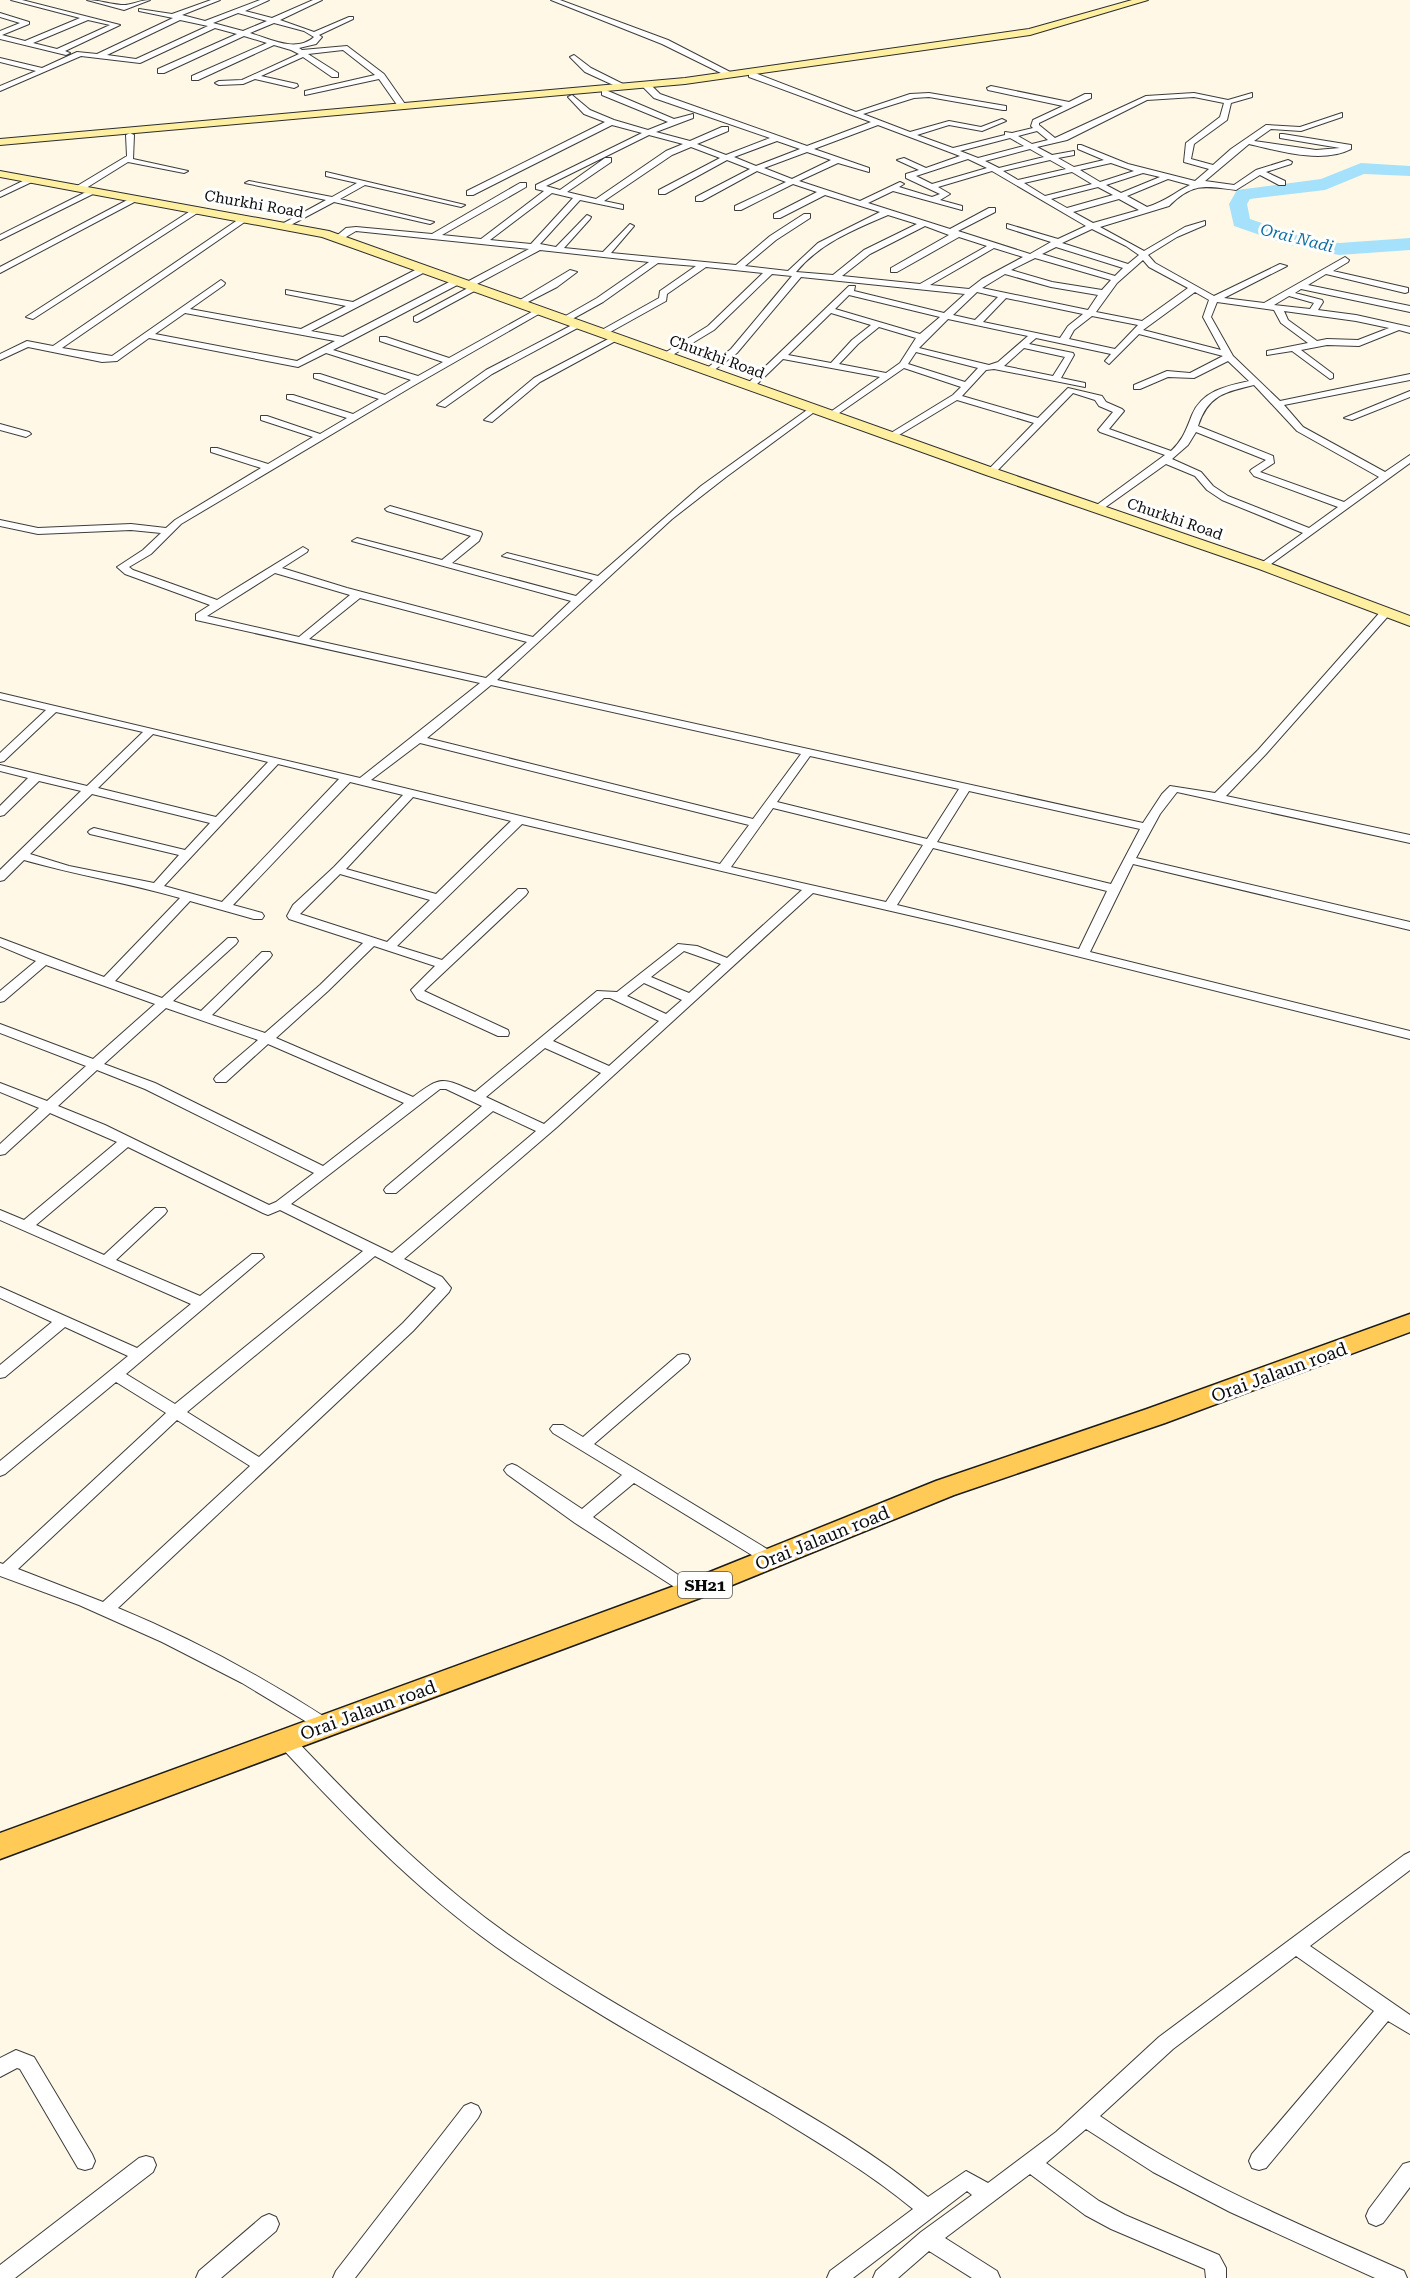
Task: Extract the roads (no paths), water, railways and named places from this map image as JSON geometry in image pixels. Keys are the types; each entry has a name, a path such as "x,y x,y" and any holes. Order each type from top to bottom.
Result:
{"main road":[{"name":"Orai Jalaun road","path":"0,1846 690,1592 945,1488 1407,1330"}],"street":[{"path":"14,0 117,25 58,51"},
{"path":"97,1 124,8 147,0"},
{"path":"99,56 217,0"},
{"path":"0,35 77,55 137,61 239,10 266,0"},
{"path":"161,71 320,0"},
{"path":"554,0 665,42 732,75"},
{"path":"0,147 647,88 1030,32 1143,0"},
{"path":"0,14 27,3"},
{"path":"141,10 211,24 294,48 335,75"},
{"path":"239,10 315,34 351,18"},
{"path":"0,14 27,22 0,35"},
{"path":"26,43 87,18"},
{"path":"294,48 317,39 315,34"},
{"path":"0,43 10,39"},
{"path":"195,78 274,42"},
{"path":"219,82 238,83 304,53 340,47 368,64 381,76 403,107"},
{"path":"0,89 77,55"},
{"path":"574,57 588,70 625,87"},
{"path":"0,60 42,70"},
{"path":"0,142 625,87 647,88 733,81 755,73 974,158 1020,182 1092,226 1129,244 1145,256 1152,266 1214,299 1312,312 1410,330"},
{"path":"308,93 381,76"},
{"path":"254,77 294,86"},
{"path":"0,80 13,83"},
{"path":"647,88 657,96 866,170"},
{"path":"991,88 1071,105"},
{"path":"605,93 674,122"},
{"path":"856,114 913,96 929,95 1003,108"},
{"path":"862,203 910,179 909,176 925,170 1054,141 1072,135 1146,98 1194,95 1228,102 1249,95"},
{"path":"572,96 587,112 611,122 688,143 824,192 953,234 1118,279"},
{"path":"1054,141 1038,129 1036,122 1088,96"},
{"path":"1214,168 1185,158 1191,150 1192,140 1224,118 1228,102"},
{"path":"832,415 903,365 921,338 972,291 1004,271 1092,226 1166,204 1174,196 1198,184 1214,168 1272,126 1301,129 1338,115"},
{"path":"620,207 539,187 623,144 690,116"},
{"path":"911,134 949,123 982,129 1002,121"},
{"path":"470,193 611,122"},
{"path":"699,199 757,168 879,122"},
{"path":"597,202 656,161 688,143 725,129"},
{"path":"954,150 1008,134 1038,129"},
{"path":"1248,142 1299,151 1340,152 1348,147 1261,132"},
{"path":"1008,134 1146,210"},
{"path":"80,188 127,160 132,153 130,135"},
{"path":"662,192 727,157 778,138"},
{"path":"560,193 620,151 623,144"},
{"path":"1082,147 1110,161 1141,171 1232,189 1259,172 1288,162"},
{"path":"931,187 996,169 1071,153"},
{"path":"127,160 184,171"},
{"path":"738,208 790,180 837,160"},
{"path":"901,160 925,170"},
{"path":"1020,182 1110,161"},
{"path":"1046,198 1100,185 1141,171"},
{"path":"1259,172 1282,183"},
{"name":"Churkhi Road","path":"0,174 285,226 338,238 991,472 1264,566 1410,621"},
{"path":"329,174 460,206"},
{"path":"1067,211 1144,189 1166,177"},
{"path":"910,179 946,194 933,200"},
{"path":"0,195 32,180"},
{"path":"285,226 364,182"},
{"path":"249,183 332,199 430,222"},
{"path":"432,238 523,185"},
{"path":"893,188 959,208"},
{"path":"0,238 95,191"},
{"path":"484,241 549,191"},
{"path":"777,216 824,192"},
{"path":"148,335 298,364 344,340 467,285 538,246 578,197"},
{"path":"0,270 136,199"},
{"path":"30,317 198,210"},
{"path":"894,270 992,210"},
{"path":"709,371 734,351 794,274 802,259 887,212"},
{"path":"738,268 756,251 807,216"},
{"path":"559,248 587,217"},
{"path":"55,349 245,219"},
{"path":"1065,353 1074,323 1091,312 1104,293 1130,267 1173,236 1203,223"},
{"path":"834,279 867,252 923,224"},
{"path":"606,253 630,226"},
{"path":"1010,226 1130,267"},
{"path":"338,238 351,229 559,248 834,279 1005,295 1091,312 1229,356"},
{"path":"923,286 992,246"},
{"path":"565,320 600,300 658,259"},
{"path":"1264,307 1345,260"},
{"path":"603,333 663,299 663,293 705,264"},
{"path":"1282,266 1214,299 1207,317 1229,356 1300,429 1385,476"},
{"path":"303,332 424,269"},
{"path":"1004,271 1051,284 1104,293"},
{"path":"519,303 554,285 573,272"},
{"path":"666,356 711,328 769,272"},
{"path":"1327,272 1407,286 1383,324"},
{"path":"750,386 859,281"},
{"path":"0,357 27,344 108,360 119,356 220,283"},
{"path":"417,319 467,285"},
{"path":"1299,286 1410,309"},
{"path":"1109,361 1140,328 1193,289"},
{"path":"289,292 353,305"},
{"path":"847,292 1033,336 1116,352"},
{"path":"1286,293 1318,302 1312,312"},
{"path":"977,323 1005,295"},
{"path":"1278,308 1284,321 1315,344"},
{"path":"183,310 344,340"},
{"path":"829,310 921,338"},
{"path":"218,604 123,570 122,567 147,552 178,522 449,361 540,311"},
{"path":"833,366 855,342 878,324"},
{"path":"442,405 489,372 579,325"},
{"path":"1270,353 1315,344 1359,343 1399,327"},
{"path":"995,367 1033,336"},
{"path":"489,420 537,380 617,338"},
{"path":"383,339 449,361"},
{"path":"0,344 16,348"},
{"path":"1022,345 1065,353 1070,357 1055,380"},
{"path":"913,349 984,368 995,367 1083,386 1085,388 1082,391"},
{"path":"1294,349 1330,376"},
{"path":"325,350 419,379"},
{"path":"781,356 887,376"},
{"path":"1137,387 1167,374 1191,376 1229,356"},
{"path":"903,365 968,386"},
{"path":"891,436 956,397 984,368"},
{"path":"317,376 387,398"},
{"path":"1278,404 1410,377"},
{"path":"1097,509 1182,446 1194,428 1201,406 1206,400 1235,387 1255,382"},
{"path":"991,472 1068,391 1082,391 1101,399 1102,404 1119,411 1103,430 1168,457 1197,474 1210,488 1225,498 1310,532"},
{"path":"1350,418 1410,394"},
{"path":"290,397 354,417"},
{"path":"956,397 1040,422"},
{"path":"362,782 419,739 534,641 577,598 707,487 814,408"},
{"path":"264,418 321,437"},
{"path":"0,427 26,434"},
{"path":"1194,428 1270,458 1271,461 1255,471 1257,474 1344,506"},
{"path":"214,450 270,468"},
{"path":"1264,566 1410,458"},
{"path":"390,508 477,534 475,539 444,564"},
{"path":"0,523 38,531 130,527 168,531"},
{"path":"357,541 577,598"},
{"path":"303,550 200,618 1147,827"},
{"path":"507,556 599,579"},
{"path":"274,569 534,641"},
{"path":"300,641 358,594"},
{"path":"1219,796 1262,752 1386,612"},
{"path":"0,696 889,907 1410,1035"},
{"path":"0,759 53,709"},
{"path":"0,877 151,730"},
{"path":"419,739 756,823"},
{"path":"723,868 807,753"},
{"path":"156,887 275,761"},
{"path":"0,768 217,822"},
{"path":"0,813 37,776"},
{"path":"225,906 346,779"},
{"path":"889,907 964,788"},
{"path":"1083,955 1147,827 1165,795 1174,788 1410,839"},
{"path":"411,793 338,870 297,908 293,916 442,964"},
{"path":"769,804 1116,889"},
{"path":"389,947 436,898 520,819"},
{"path":"94,832 188,854"},
{"path":"23,856 67,869 156,887 258,915"},
{"path":"1130,860 1410,926"},
{"path":"338,870 436,898"},
{"path":"393,1260 610,1072 810,889"},
{"path":"503,1033 417,993 419,986 522,892"},
{"path":"106,983 188,896"},
{"path":"0,1151 232,941"},
{"path":"221,1079 352,963 372,941"},
{"path":"0,942 106,983 268,1039 413,1102"},
{"path":"618,997 682,947 728,963"},
{"path":"203,1016 266,955"},
{"path":"0,998 44,960"},
{"path":"642,978 689,998"},
{"path":"477,1098 597,996 606,993 618,997 666,1019"},
{"path":"0,1028 98,1064 182,1101 324,1172"},
{"path":"543,1042 610,1072"},
{"path":"0,1087 127,1141 260,1208 275,1209 281,1205 413,1102 442,1084 544,1130"},
{"path":"391,1190 492,1106"},
{"path":"26,1226 127,1141"},
{"path":"105,1610 442,1293 444,1288 437,1281 281,1205"},
{"path":"106,1261 160,1211"},
{"path":"0,1215 202,1303"},
{"path":"325,1726 258,1682 105,1610 3,1570 176,1412 372,1251"},
{"path":"0,1470 257,1257"},
{"path":"0,1292 139,1355"},
{"path":"0,1373 64,1320"},
{"path":"583,1445 683,1359"},
{"path":"115,1374 259,1464"},
{"path":"558,1429 771,1559"},
{"path":"512,1470 690,1592"},
{"path":"581,1519 632,1475"},
{"path":"286,1741 395,1853 470,1918 525,1958 615,2013 857,2154 927,2208"},
{"path":"883,2278 928,2239 979,2187 1030,2163 1063,2138 1166,2043 1410,1860"},
{"path":"1296,1946 1410,2026"},
{"path":"1259,2161 1386,2010"},
{"path":"0,2068 16,2060 27,2063 85,2161"},
{"path":"343,2278 471,2112"},
{"path":"1085,2117 1128,2149 1180,2179 1229,2204 1397,2278"},
{"path":"1030,2163 1092,2208 1118,2222 1212,2262 1216,2268 1216,2278"},
{"path":"0,2277 146,2165"},
{"path":"1376,2216 1410,2171"},
{"path":"837,2278 961,2182 979,2187"},
{"path":"206,2278 269,2224"},
{"path":"928,2239 990,2278"}],"waterway":[{"name":"Orai Nadi","path":"1410,171 1361,168 1325,184 1244,194 1238,204 1241,222 1293,240 1339,249 1410,244"}]}
